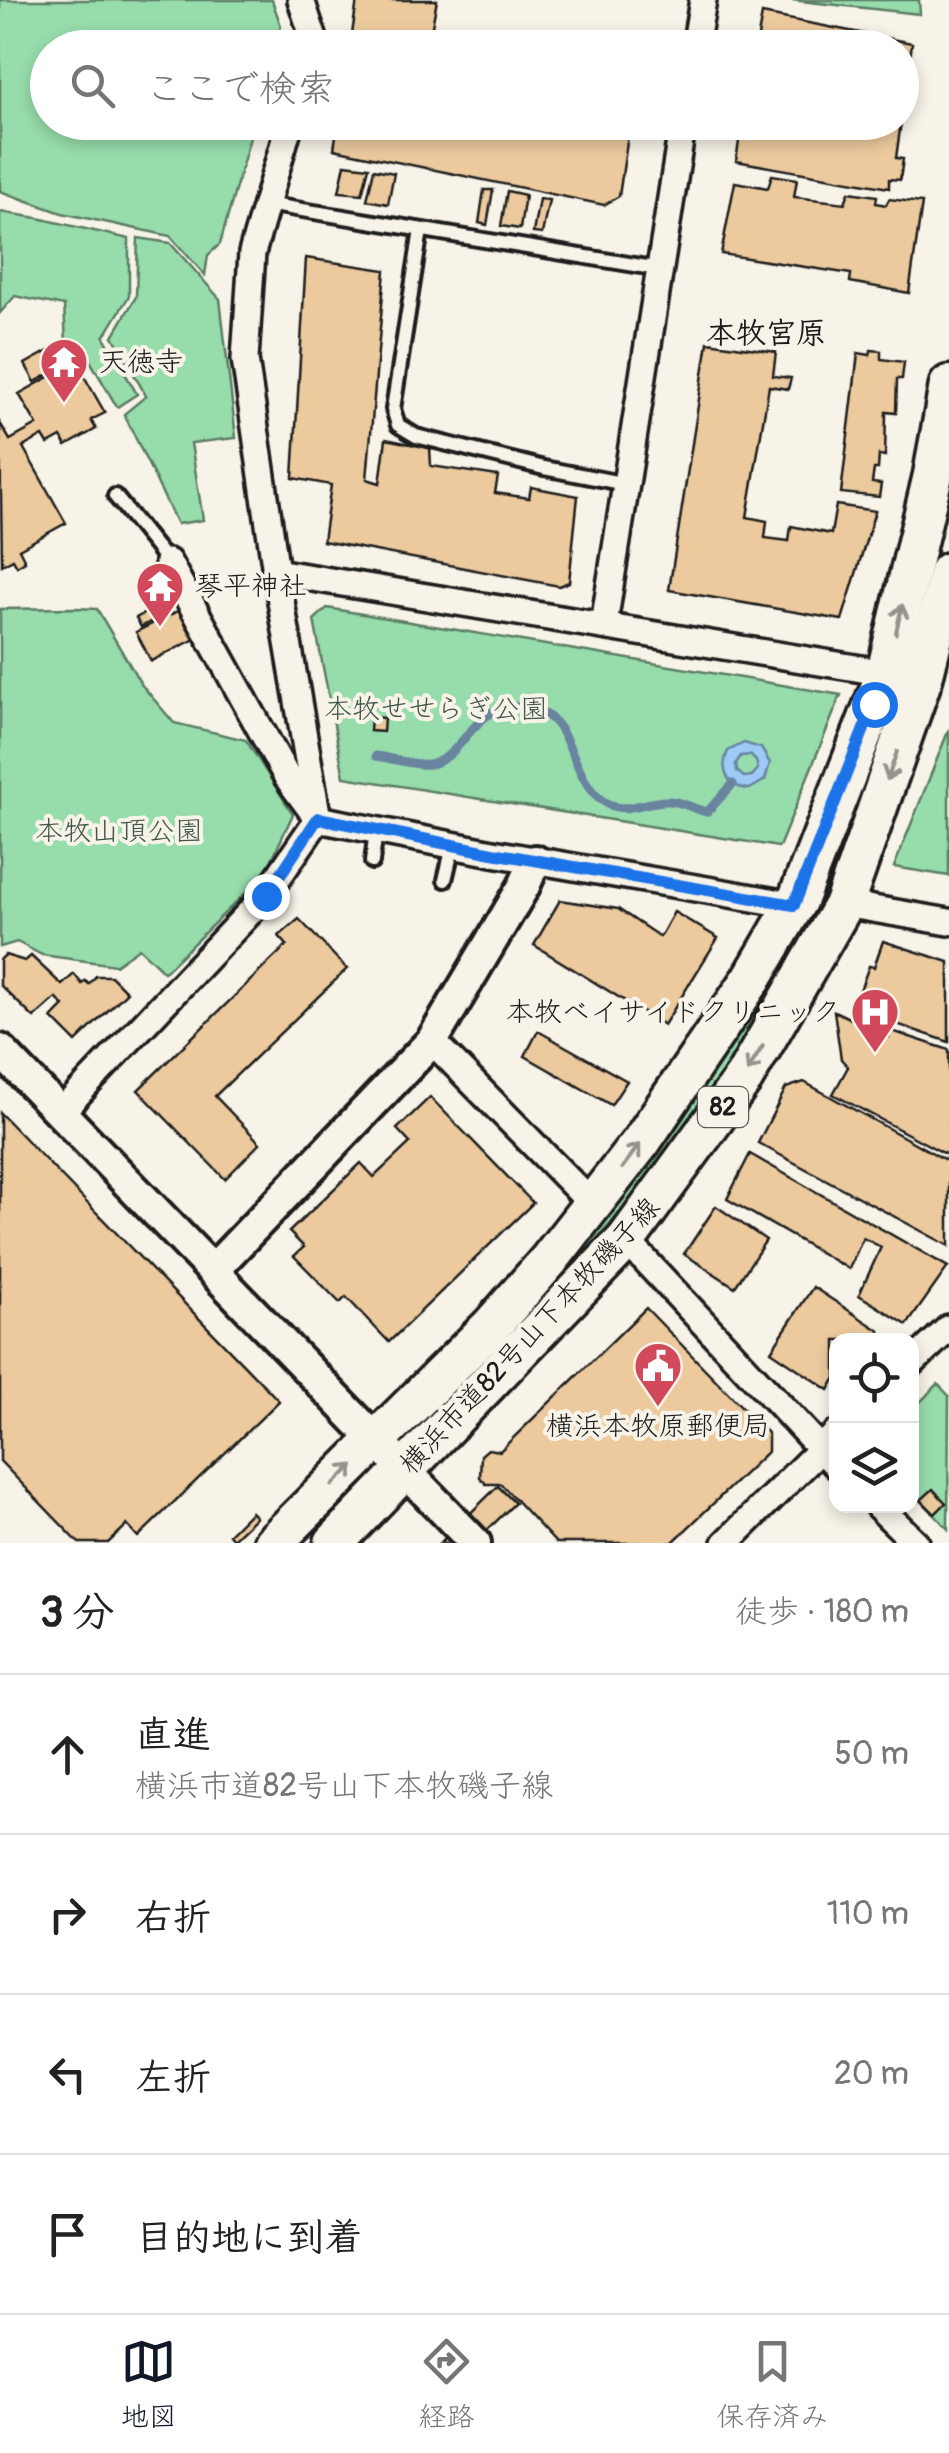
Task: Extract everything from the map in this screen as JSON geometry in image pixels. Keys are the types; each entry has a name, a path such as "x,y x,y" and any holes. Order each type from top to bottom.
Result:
{"main road":[{"name":"横浜市道82号山下本牧磯子線","path":"274,1543 490,1326 593,1205 694,1067 751,980 919,678 933,475 949,385"},
{"name":"横浜市道82号山下本牧磯子線","path":"334,1543 626,1240 744,1078 844,904 919,678 949,572"}],"street":[{"path":"301,0 311,30"},
{"path":"698,30 703,0"},
{"path":"61,1112 266,896 318,818 276,572 246,359 252,253 285,140"},
{"path":"604,624 680,140"},
{"path":"168,562 287,777 318,818 535,861 794,905"},
{"path":"276,572 919,678"},
{"path":"214,1270 432,1041 535,861"},
{"path":"844,904 949,922"},
{"path":"432,1041 593,1205"},
{"path":"0,1050 475,1543"},
{"path":"626,1240 829,1447"},
{"path":"919,1356 949,1328"},
{"path":"726,1543 829,1451"},
{"path":"885,1513 916,1543"}],"lane":[{"path":"266,204 659,269"},
{"path":"421,230 393,409 398,425 416,436 626,484"},
{"path":"115,496 168,562"},
{"path":"372,862 376,831"},
{"path":"445,880 453,846"}],"green space":[{"path":"0,0 272,0 280,30 30,30 30,140 249,140 220,244 208,255 205,275 170,236 62,213 0,191"},
{"path":"791,0 919,0 920,14"},
{"path":"0,212 129,239 129,296 104,337 137,394 117,407 88,357 79,360 66,342 64,306 15,296 0,313"},
{"path":"138,238 170,243 220,299 236,438 191,443 203,520 177,524 124,414 146,396 113,336 136,297"},
{"name":"本牧せせらぎ公園","path":"327,608 841,695 779,847 344,777 314,620"},
{"name":"本牧山頂公園","path":"0,609 97,609 141,684 174,723 246,740 293,814 265,874 164,972 139,948 115,965 42,955 17,942 0,947"},
{"path":"949,729 949,876 894,867"},
{"path":"824,892 828,894 800,946 708,1096 639,1190 559,1277 556,1275 667,1139 733,1042"},
{"path":"938,1384 949,1396 948,1529 919,1498 919,1403"}],"water":[{"path":"744,743 761,748 770,763 765,780 750,789 731,782 725,772 728,751","holes":["750,755 758,769 752,776 744,777 737,771 736,763 741,756"]}],"building":[{"path":"357,0 437,0 431,30 353,30"},
{"path":"762,14 845,30 759,30"},
{"path":"335,140 627,140 619,196 604,205 334,149"},
{"path":"739,140 898,140 896,158 903,159 900,180 889,179 889,188 736,161"},
{"path":"345,164 369,167 362,194 339,192"},
{"path":"374,169 394,173 388,204 367,200"},
{"path":"772,175 797,179 794,197 845,203 849,192 877,196 876,203 886,205 889,199 922,203 909,293 850,282 851,274 721,254 735,182 768,188"},
{"path":"484,190 493,190 487,225 479,223"},
{"path":"507,191 525,195 520,229 501,226"},
{"path":"539,199 549,200 542,234 533,233"},
{"path":"306,258 385,270 367,479 380,483 386,439 430,448 431,466 498,476 495,493 529,498 531,487 578,496 569,582 559,586 323,541 331,485 293,478"},
{"path":"708,342 776,352 773,376 791,378 788,389 769,386 747,517 767,521 765,538 789,541 791,526 831,534 836,505 875,511 842,620 669,590"},
{"path":"63,343 72,361 35,382 25,364"},
{"path":"871,350 881,351 881,359 904,362 902,379 897,379 896,413 886,412 885,456 879,455 878,469 874,469 872,483 881,484 879,497 841,493 858,353 870,355"},
{"path":"76,362 105,413 91,420 96,429 66,446 61,437 48,444 43,436 23,447 66,523 19,549 25,561 17,566 13,559 2,565 0,423 10,440 37,425 19,394"},
{"path":"154,608 159,617 141,627 136,618"},
{"path":"180,610 195,639 151,661 136,632"},
{"path":"371,717 384,718 383,732 370,731"},
{"path":"560,900 618,909 660,937 674,912 718,938 664,1025 534,945"},
{"path":"299,919 347,969 215,1096 260,1143 225,1179 138,1090 287,945 279,936"},
{"path":"883,941 949,962 949,1042 853,1009"},
{"path":"5,955 25,961 31,956 62,985 74,974 82,984 89,984 96,976 111,976 127,992 76,1042 52,1018 64,1006 56,998 34,1018 0,985 0,960"},
{"path":"834,1011 889,1037 892,1031 949,1050 949,1156 833,1094 848,1067 841,1059"},
{"path":"538,1031 627,1081 611,1105 525,1056"},
{"path":"804,1082 949,1162 949,1246 758,1143 786,1088"},
{"path":"430,1097 533,1203 389,1342 346,1297 340,1303 294,1256 304,1247 289,1232 361,1163 374,1177 410,1143 397,1129"},
{"path":"0,1113 279,1401 138,1537 127,1525 108,1543 79,1543 0,1461"},
{"path":"750,1154 948,1267 907,1325 859,1295 881,1247 863,1238 849,1269 727,1199"},
{"path":"716,1206 766,1240 735,1287 684,1254"},
{"path":"813,1287 880,1331 829,1333 829,1390 771,1351"},
{"path":"646,1308 768,1434 768,1451 672,1543 556,1543 501,1484 486,1484 480,1477 481,1455 488,1449 500,1451"},
{"path":"498,1486 515,1503 474,1543 440,1543"},
{"path":"933,1489 946,1503 935,1514 921,1500"},
{"path":"251,1512 256,1517 233,1539 229,1534"}],"waterway":[{"path":"376,756 429,764 451,753 491,713 523,707 552,719 588,786 607,804 624,808 670,801 707,812 733,784"}],"place":[{"name":"天徳寺","path":"64,404"},
{"name":"琴平神社","path":"160,628"},
{"name":"本牧ベイサイドクリニック","path":"875,1054"},
{"name":"横浜本牧原郵便局","path":"658,1408"}],"district":[{"name":"本牧宮原","path":"766,333"}],"route":[{"path":"266,896 318,818 794,905 874,704"}]}
